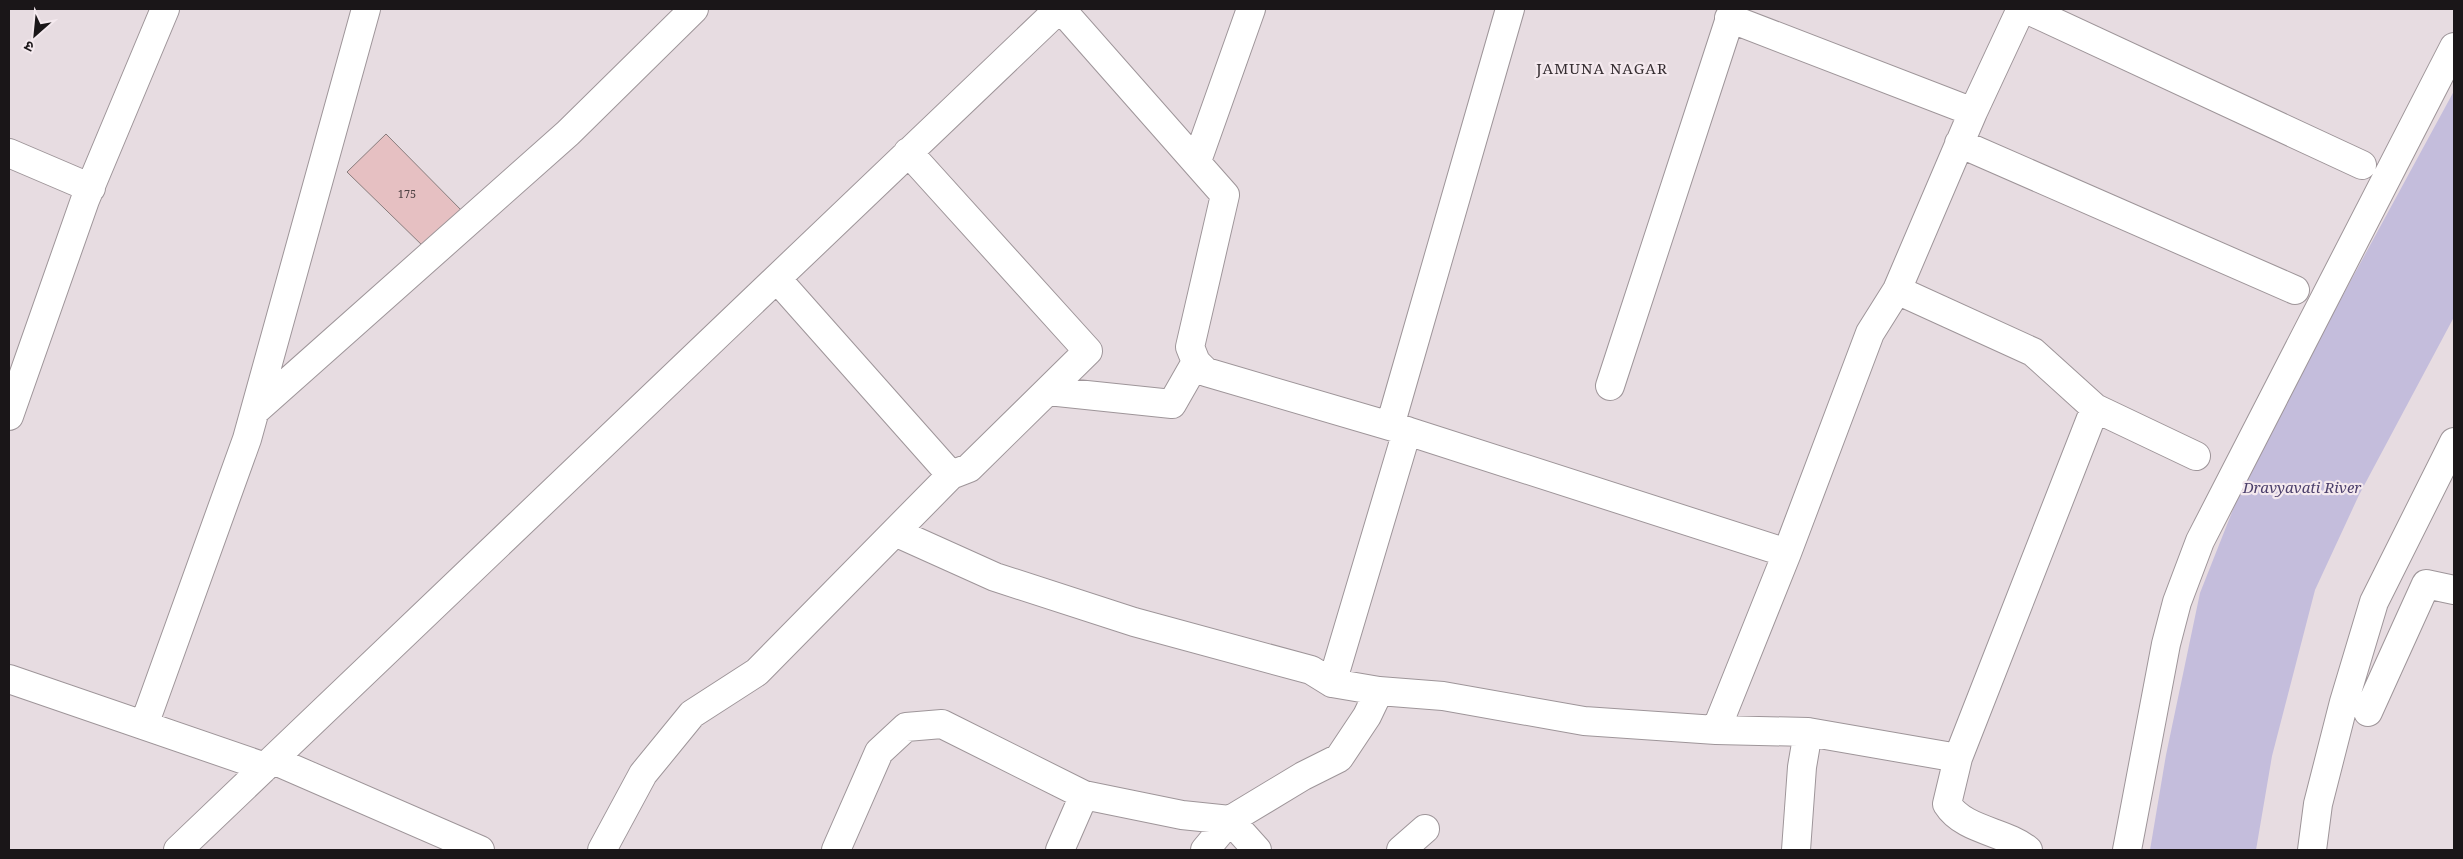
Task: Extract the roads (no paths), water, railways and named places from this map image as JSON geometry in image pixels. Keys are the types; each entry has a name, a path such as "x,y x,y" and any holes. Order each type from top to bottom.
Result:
{"street":[{"path":"9,416 90,188 165,9"},
{"path":"144,725 247,439 366,9"},
{"path":"255,411 568,133 694,9"},
{"path":"178,850 1060,9 1226,195 1190,347 1196,362 1206,372 1399,428 1787,553"},
{"path":"1196,161 1251,9"},
{"path":"1332,683 1510,9"},
{"path":"1716,730 1787,553 1870,333 1897,290 1973,112 2021,9"},
{"path":"2026,9 2362,165"},
{"path":"1610,386 1731,13 1973,112"},
{"path":"2127,850 2166,644 2177,602 2200,541 2454,47"},
{"path":"1959,144 2295,290"},
{"path":"602,850 643,774 692,714 757,672 951,474 969,468 1088,352 908,152"},
{"path":"9,153 90,188"},
{"path":"777,279 951,474"},
{"path":"1897,290 2033,352 2095,408 2196,456"},
{"path":"1048,391 1172,404 1196,362"},
{"path":"2028,850 2019,842 1962,819 1947,804 1958,758 2095,408"},
{"path":"2312,850 2320,795 2344,702 2374,602 2454,442"},
{"path":"895,532 995,577 1134,622 1311,670 1332,683 1379,691 1443,696 1584,721 1716,730 1808,732 1958,758"},
{"path":"2368,712 2426,584 2454,590"},
{"path":"9,679 144,725 269,764 480,850"},
{"path":"1205,850 1230,820 1303,776 1339,758 1367,716 1379,691"},
{"path":"836,850 879,752 906,727 942,724 1084,795 1182,815 1230,820 1257,850"},
{"path":"1796,850 1802,767 1808,732"},
{"path":"1060,850 1084,795"},
{"path":"1402,850 1425,829"}],"water":[{"name":"Dravyavati River","path":"2454,91 2454,317 2359,495 2315,590 2272,756 2256,850 2150,850 2166,755 2200,593 2251,464"}],"district":[{"name":"JAMUNA NAGAR","path":"1602,69"}]}
